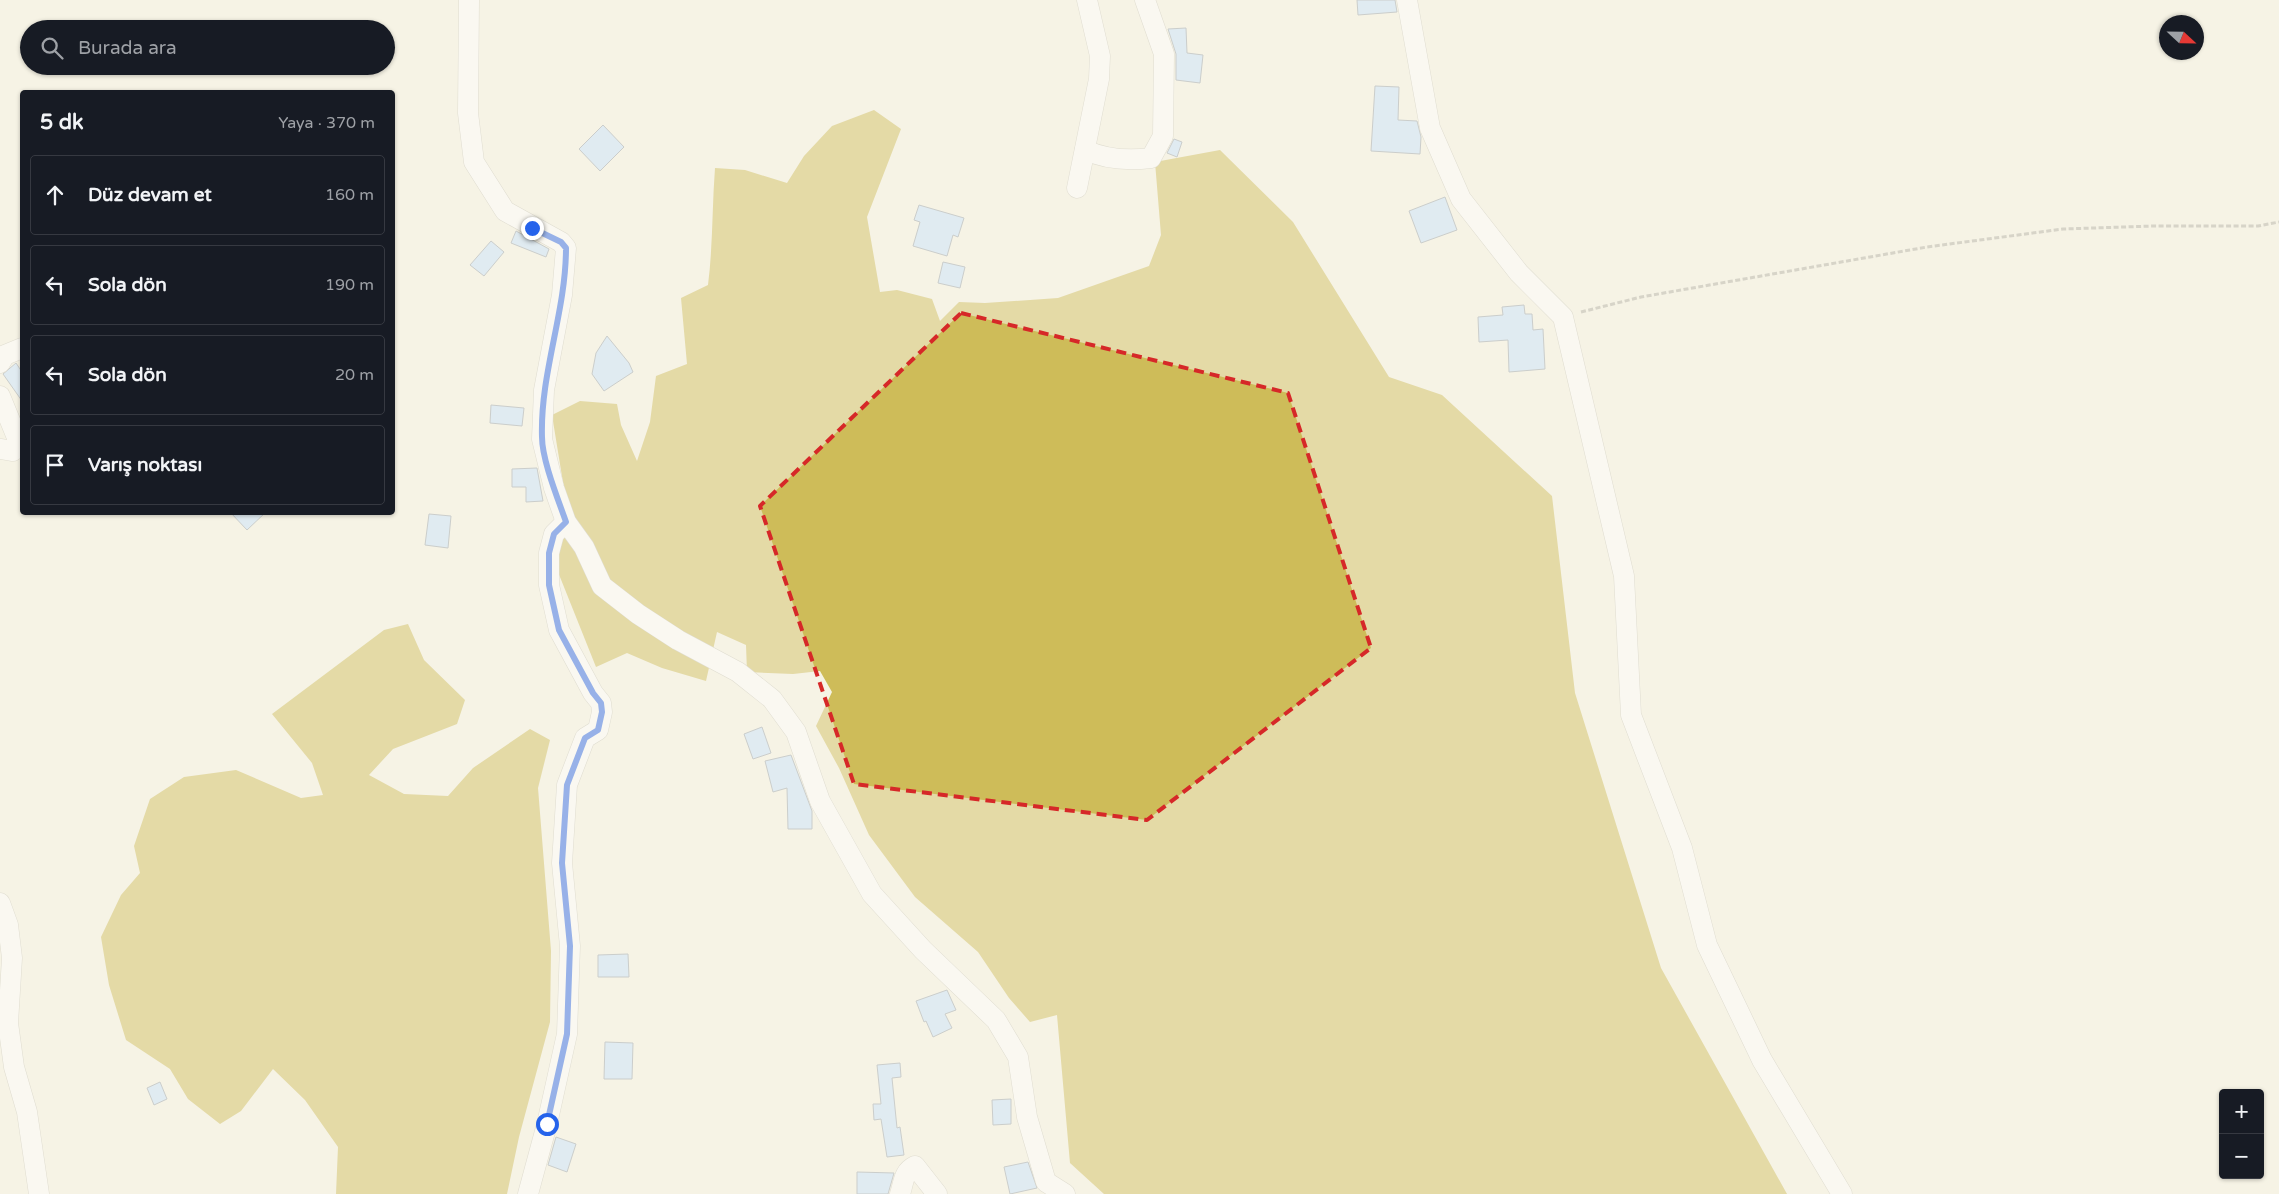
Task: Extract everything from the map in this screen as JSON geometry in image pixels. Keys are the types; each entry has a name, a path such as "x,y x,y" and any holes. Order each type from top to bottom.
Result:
{"street":[{"path":"469,0 468,113 474,162 505,211 561,242 566,248 562,295 544,390 542,439 554,488 566,522 584,547 602,586 638,614 678,640 738,672 772,698 796,732 820,801 872,894 923,950 996,1020 1018,1057 1027,1117 1047,1188 1065,1194"},
{"path":"1076,188 1100,79 1100,56 1087,0"},
{"path":"1085,150 1099,156 1135,160 1151,158 1163,136 1164,54 1146,0"},
{"path":"1406,0 1430,128 1461,199 1519,273 1563,317 1624,576 1631,715 1682,848 1707,945 1762,1060 1842,1194"},
{"path":"0,363 5,356 20,349"},
{"path":"0,396 18,440 13,451 0,449"},
{"path":"528,1194 547,1124 567,1034 570,946 562,863 567,785 585,738 598,730 602,712 601,703 593,693 559,630 549,585 549,553 554,534 566,522"},
{"path":"0,903 8,925 12,958 8,1023 14,1067 27,1112 39,1194"},
{"path":"900,1194 904,1174 916,1166 936,1194"}],"path":[{"path":"1563,317 1641,297 1927,247 2063,229 2154,226 2258,226 2279,222"}],"highlighted area":[{"path":"961,313 1288,393 1371,648 1147,820 854,784 760,506"}],"shaded area":[{"path":"874,110 901,129 867,217 880,292 897,290 932,299 940,321 959,302 985,303 1058,298 1149,266 1161,235 1155,162 1220,150 1293,222 1389,377 1442,395 1552,496 1575,693 1661,968 1787,1194 1104,1194 1070,1163 1057,1015 1030,1022 1009,998 978,952 915,897 869,835 839,768 816,726 832,692 820,671 793,674 747,672 746,645 717,632 706,681 662,668 627,653 596,667 558,572 557,540 567,507 552,415 580,401 617,404 621,425 637,461 650,422 656,376 687,364 681,298 708,285 715,168 745,170 787,183 804,156 832,126"},
{"path":"408,624 424,660 465,700 457,724 393,749 369,775 404,794 448,796 473,768 530,729 550,740 538,788 551,951 550,1022 519,1137 507,1194 336,1194 338,1147 305,1100 273,1069 241,1111 220,1124 188,1099 170,1069 126,1040 109,985 101,937 121,895 140,873 134,846 150,799 184,777 236,770 301,798 323,795 312,763 272,714 384,630"}],"building":[{"path":"1357,0 1395,0 1397,12 1358,15"},
{"path":"1186,28 1187,53 1203,55 1200,83 1176,80 1176,54 1168,29"},
{"path":"1375,86 1399,87 1398,120 1417,121 1421,137 1420,154 1371,151"},
{"path":"603,125 624,147 600,171 579,149"},
{"path":"1174,139 1182,142 1177,157 1167,153"},
{"path":"1445,197 1457,230 1421,243 1409,211"},
{"path":"919,205 964,218 958,237 953,235 947,256 913,246 920,222 914,220"},
{"path":"516,231 549,249 546,257 511,243"},
{"path":"491,241 504,252 484,276 470,265"},
{"path":"943,262 965,267 960,288 938,283"},
{"path":"1524,305 1525,314 1532,314 1533,330 1543,329 1545,369 1509,372 1508,340 1479,342 1478,317 1503,315 1502,307"},
{"path":"607,336 629,363 633,372 604,391 592,374 596,353"},
{"path":"16,363 20,369 20,398 3,374"},
{"path":"491,405 524,408 522,426 490,423"},
{"path":"537,468 543,501 526,502 526,487 512,487 512,469"},
{"path":"429,514 451,516 448,548 425,545"},
{"path":"233,515 263,515 247,530"},
{"path":"762,727 771,753 753,759 744,734"},
{"path":"791,755 812,811 812,829 788,829 787,788 773,792 765,761"},
{"path":"628,954 629,977 598,977 598,955"},
{"path":"947,990 956,1010 945,1014 952,1028 933,1037 926,1021 924,1022 916,1001"},
{"path":"605,1042 633,1043 632,1079 604,1079"},
{"path":"900,1063 901,1077 892,1078 897,1128 900,1127 904,1155 887,1157 881,1119 874,1120 873,1104 881,1104 877,1065"},
{"path":"160,1082 167,1099 154,1105 147,1088"},
{"path":"1011,1099 1011,1124 993,1125 992,1100"},
{"path":"556,1137 576,1144 567,1172 548,1165"},
{"path":"1028,1162 1037,1188 1010,1194 1004,1167"},
{"path":"857,1172 894,1173 888,1194 857,1194"}],"route":[{"path":"532,228 561,242 566,248 562,295 544,390 542,439 554,488 566,522 554,534 549,553 549,585 559,630 593,693 601,703 602,712 598,730 585,738 567,785 562,863 570,946 567,1034 547,1124"}]}
